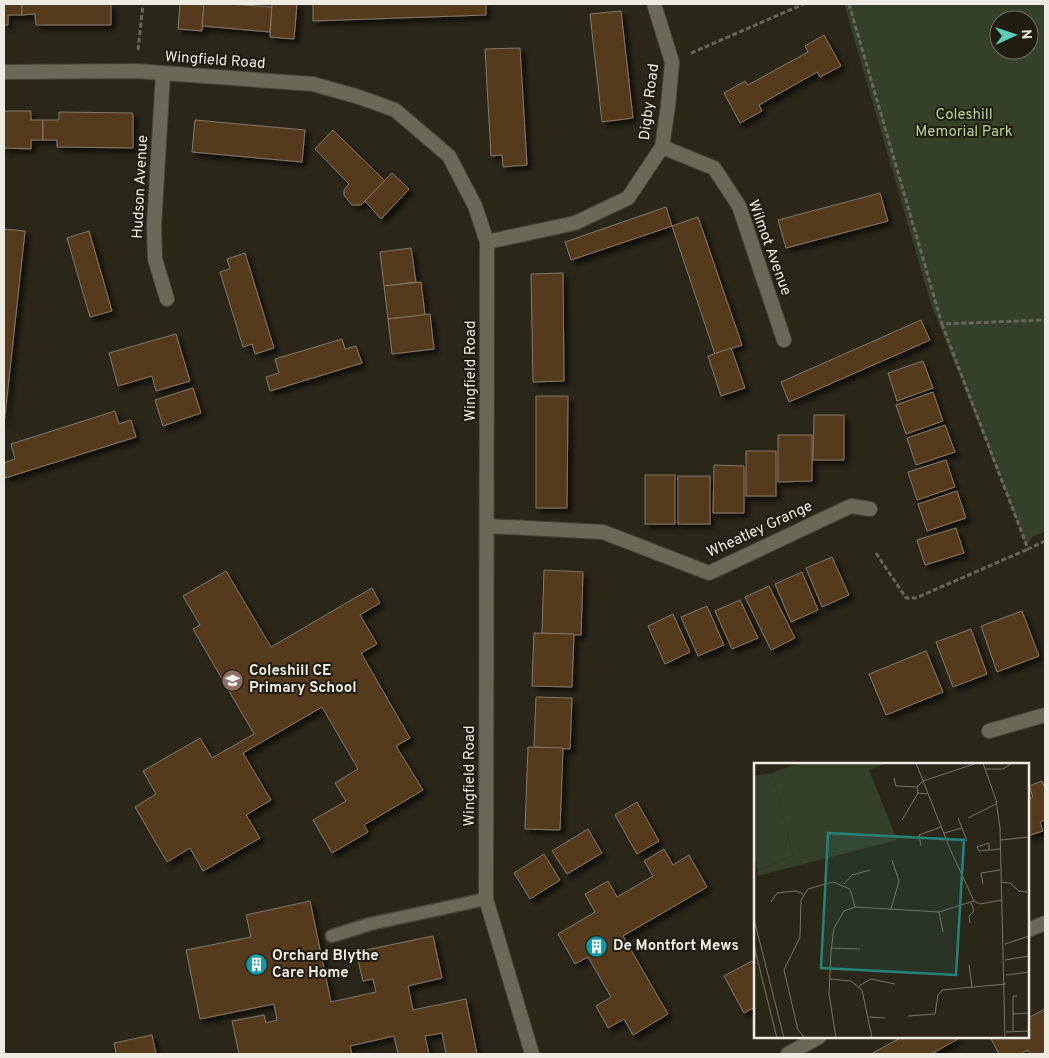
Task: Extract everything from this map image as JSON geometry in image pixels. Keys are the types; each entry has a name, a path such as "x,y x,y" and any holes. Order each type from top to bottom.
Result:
{"street":[{"name":"Digby Road","path":"487,242 575,223 628,198 662,147 672,62 654,4"},
{"name":"Wingfield Road","path":"4,72 135,71 313,84 359,97 395,110 450,156 475,206 487,242 486,899 532,1054"},
{"name":"Hudson Avenue","path":"163,74 154,234 155,259 167,299"},
{"name":"Wilmot Avenue","path":"662,147 714,168 739,206 784,340"},
{"name":"Wheatley Grange","path":"487,526 603,532 709,573 851,506 870,509"},
{"path":"989,731 1045,715"},
{"path":"1029,930 1045,923"},
{"path":"788,1054 818,1038"}],"lane":[{"path":"332,936 370,924 486,899"}],"path":[{"path":"135,71 143,4"},
{"path":"672,62 804,4"},
{"path":"849,4 942,324 1028,549"},
{"path":"942,324 1045,320"},
{"path":"876,552 906,598 916,598 1045,541"}],"green space":[{"name":"Coleshill Memorial Park","path":"844,4 1045,4 1045,532 1034,536 1026,544 931,304"}],"building":[{"path":"4,4 22,4 22,15 8,15 8,25 4,25"},
{"path":"22,4 111,4 111,25 36,25 35,14 22,15"},
{"path":"180,4 204,4 202,31 178,29"},
{"path":"204,4 272,7 270,32 202,26"},
{"path":"272,4 297,4 294,39 270,37"},
{"path":"313,4 486,4 486,15 313,21"},
{"path":"621,11 633,118 602,122 590,14"},
{"path":"824,35 841,66 820,77 817,72 759,105 762,111 740,123 724,93 745,81 748,85 808,52 805,46"},
{"path":"520,48 527,165 503,167 502,155 491,156 485,49"},
{"path":"4,111 31,111 31,120 43,120 43,140 31,140 31,149 4,148"},
{"path":"59,112 133,113 133,148 57,147 57,140 43,140 43,120 59,120"},
{"path":"195,120 305,130 302,162 192,152"},
{"path":"333,130 385,181 361,205 352,205 344,195 344,190 349,184 315,149"},
{"path":"392,173 409,189 381,219 365,201"},
{"path":"880,193 888,221 786,248 778,220"},
{"path":"666,207 672,226 571,260 565,242"},
{"path":"698,217 742,345 715,354 672,226"},
{"path":"4,229 25,231 4,425"},
{"path":"89,231 112,311 90,317 67,238"},
{"path":"411,248 416,282 384,286 380,252"},
{"path":"245,253 274,348 255,354 252,344 243,347 220,272 230,269 227,259"},
{"path":"563,273 564,381 533,382 531,274"},
{"path":"421,282 425,315 388,319 384,286"},
{"path":"430,314 434,349 392,354 388,319"},
{"path":"921,320 930,340 789,402 781,382"},
{"path":"176,334 190,381 156,391 152,376 118,386 109,353"},
{"path":"342,339 345,349 356,346 362,363 270,391 266,377 279,373 275,359"},
{"path":"731,348 745,388 721,396 708,356"},
{"path":"923,361 933,388 897,401 888,373"},
{"path":"193,388 201,413 163,426 155,400"},
{"path":"933,392 943,421 906,434 896,405"},
{"path":"536,396 568,396 567,508 536,508"},
{"path":"115,411 119,424 131,420 136,437 5,478 4,463 15,459 11,444"},
{"path":"814,415 844,415 844,460 813,460"},
{"path":"945,425 955,452 916,465 907,438"},
{"path":"778,435 812,435 812,481 778,482"},
{"path":"746,451 776,451 776,496 746,496"},
{"path":"946,460 955,487 917,500 908,472"},
{"path":"714,465 744,466 744,513 713,513"},
{"path":"645,475 675,475 675,524 645,524"},
{"path":"678,476 710,476 710,524 678,524"},
{"path":"957,491 966,518 927,531 918,504"},
{"path":"956,528 964,553 925,565 917,540"},
{"path":"832,557 849,595 822,607 806,568"},
{"path":"544,570 583,572 581,635 542,633"},
{"path":"226,571 271,647 372,588 380,603 360,615 377,644 361,653 410,738 396,746 423,790 364,825 368,832 332,853 313,820 346,801 335,783 358,769 322,707 243,753 271,800 246,815 260,838 203,871 190,848 167,862 135,807 156,794 143,771 200,738 212,758 254,734 193,629 200,625 183,596"},
{"path":"802,572 818,610 791,622 775,584"},
{"path":"769,586 795,638 771,650 745,597"},
{"path":"740,600 758,638 732,649 715,611"},
{"path":"707,606 724,645 698,656 681,617"},
{"path":"1022,611 1039,656 997,672 981,626"},
{"path":"673,614 690,652 665,664 648,626"},
{"path":"971,629 987,674 953,687 936,642"},
{"path":"534,633 574,634 572,687 532,686"},
{"path":"926,651 943,692 886,715 869,674"},
{"path":"536,697 572,698 570,749 534,747"},
{"path":"528,747 563,748 560,830 525,829"},
{"path":"1042,781 1045,788 1045,820 1040,822 1043,831 1029,836 1029,799 1033,797 1029,786"},
{"path":"637,802 659,841 637,854 615,815"},
{"path":"588,829 602,853 567,874 552,851"},
{"name":"De Montfort Mews","path":"664,849 673,865 689,855 707,887 623,936 668,1014 633,1035 624,1019 608,1028 596,1006 611,997 588,957 575,964 558,934 595,912 585,894 608,881 617,897 653,876 644,861"},
{"path":"544,854 560,880 530,899 514,873"},
{"name":"Orchard Blythe Care Home","path":"310,901 331,1002 376,992 373,979 363,981 356,952 433,936 442,978 408,986 413,1010 466,999 477,1054 446,1054 442,1033 425,1036 429,1054 398,1054 394,1036 350,1046 352,1054 239,1054 232,1021 264,1015 266,1023 277,1020 274,1004 200,1019 186,950 251,937 246,915"},
{"path":"752,961 754,964 754,1008 744,1013 724,976"},
{"path":"1045,1009 1045,1052 1030,1054 1028,1050 1020,1054 999,1054 991,1038 1029,1038 1029,1017"},
{"path":"152,1035 156,1054 116,1054 114,1043"},
{"path":"900,1038 958,1039 931,1054 871,1054"}],"place":[{"name":"Coleshill CE Primary School","path":"233,680"},
{"name":"De Montfort Mews","path":"597,946"},
{"name":"Orchard Blythe Care Home","path":"256,965"}]}
